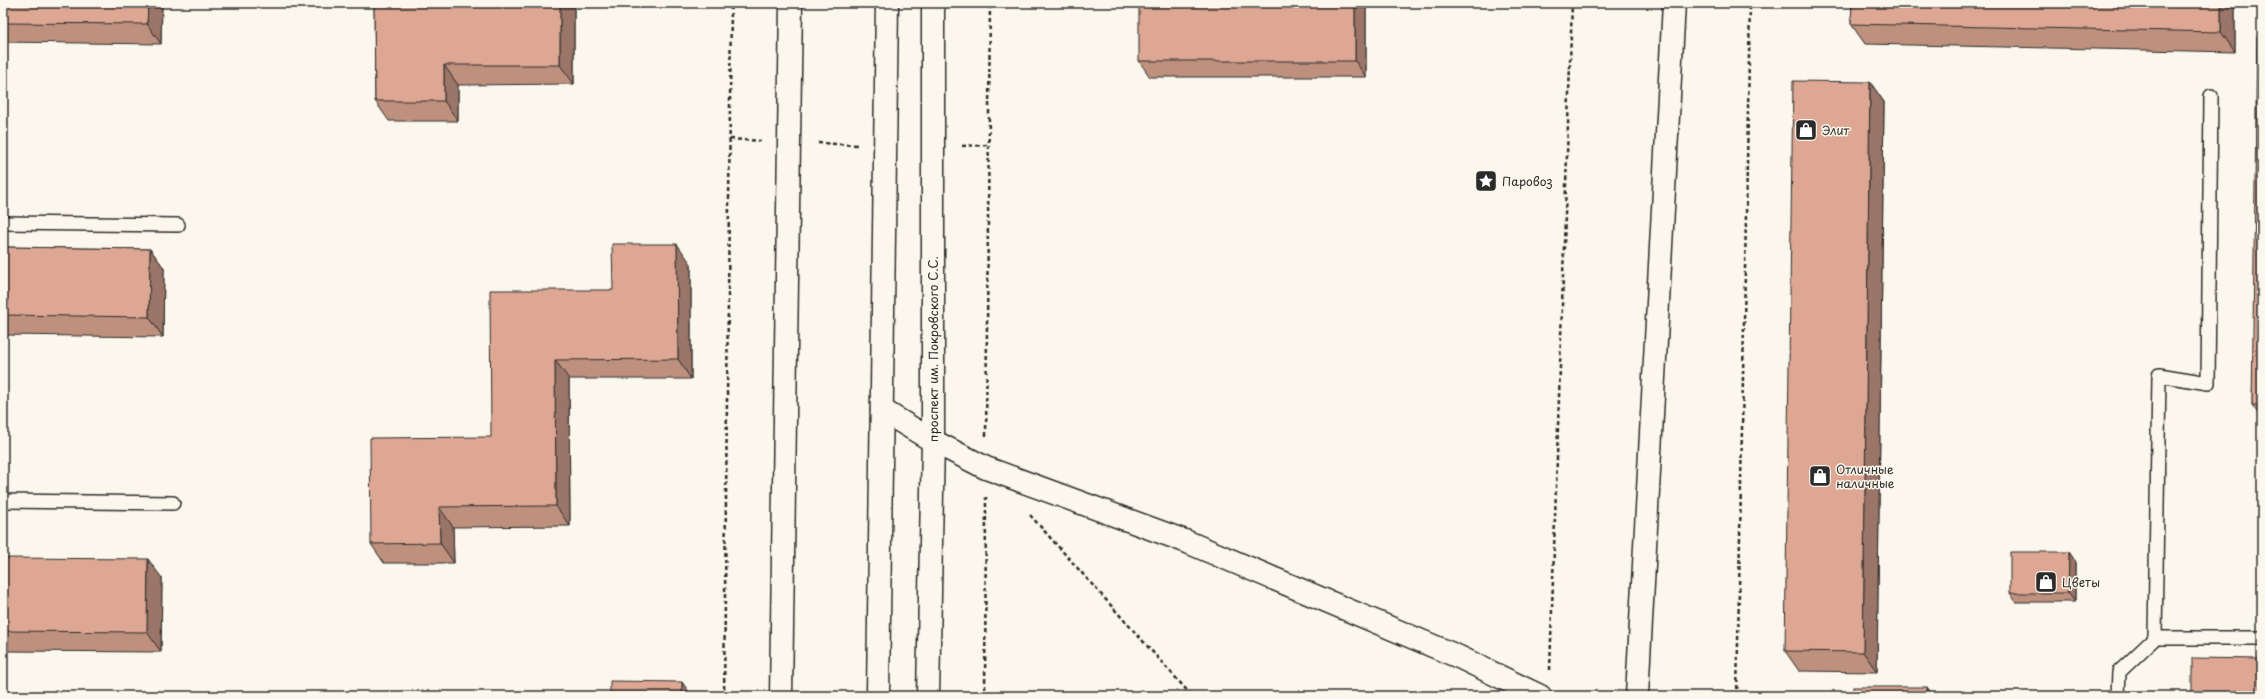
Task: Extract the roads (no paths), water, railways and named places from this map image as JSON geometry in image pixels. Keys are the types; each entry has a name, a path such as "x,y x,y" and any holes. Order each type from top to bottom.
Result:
{"street":[{"path":"781,696 791,3"},
{"path":"878,696 887,3"},
{"name":"проспект им. Покровского С.С.","path":"928,696 933,441 933,3"},
{"path":"1637,696 1674,3"},
{"path":"882,410 933,441 986,468 1192,544 1459,657 1540,696"}],"lane":[{"path":"2155,638 2160,375 2208,383 2211,96"},
{"path":"3,223 178,225"},
{"path":"3,501 173,503"},
{"path":"2118,696 2119,672 2155,638 2262,638"}],"place":[{"name":"Элит","path":"1806,130"},
{"name":"Паровоз","path":"1486,181"},
{"name":"Отличные наличные","path":"1820,476"},
{"name":"Цветы","path":"2046,582"}]}
